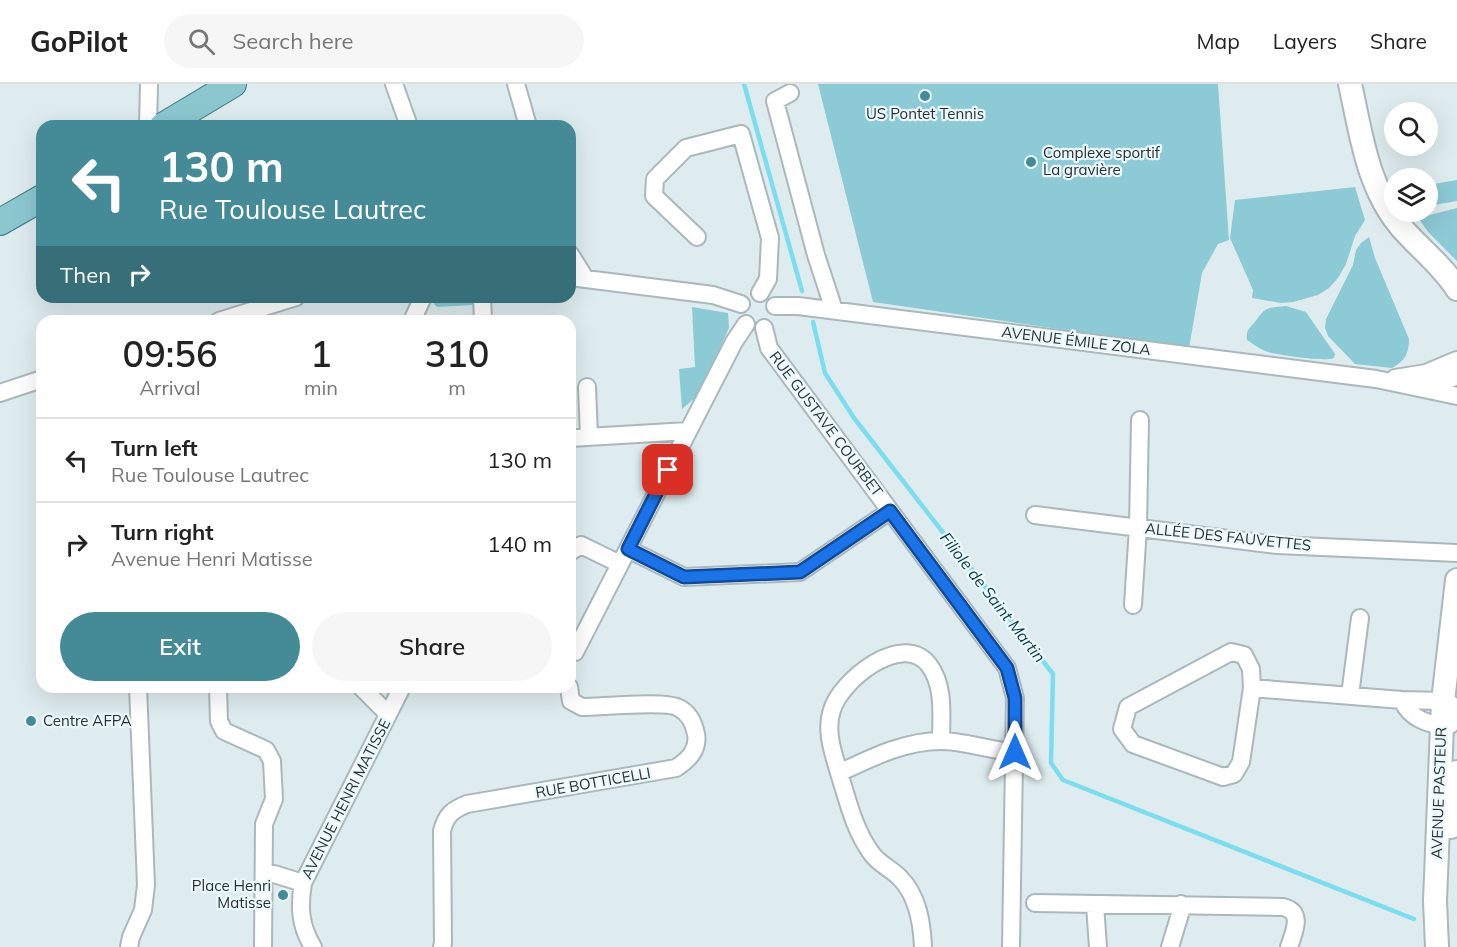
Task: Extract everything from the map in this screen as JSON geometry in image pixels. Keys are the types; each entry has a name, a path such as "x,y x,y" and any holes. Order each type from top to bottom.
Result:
{"main road":[{"path":"173,120 233,84"},
{"path":"1350,84 1369,167 1383,201 1402,228 1425,250 1457,289"},
{"path":"0,222 36,201"},
{"name":"AVENUE PASTEUR","path":"1437,941 1436,866 1450,714 1457,580"},
{"name":"AVENUE PASTEUR","path":"1437,941 1457,772"}],"street":[{"path":"148,120 149,84"},
{"path":"394,84 407,120"},
{"path":"516,84 526,120"},
{"path":"790,93 775,101 816,255 834,310"},
{"path":"697,237 654,196 655,179 686,148 741,134 770,238 768,279 760,293"},
{"path":"577,278 713,295 741,304"},
{"path":"760,293 770,297 775,306 775,316 773,321 764,328 755,328 746,324 740,315 741,304 748,295 760,293"},
{"path":"238,315 277,303"},
{"name":"AVENUE ÉMILE ZOLA","path":"775,306 834,310 1376,379 1457,396"},
{"path":"576,649 734,342 746,324"},
{"name":"RUE GUSTAVE COURBET","path":"764,328 769,348 1007,668 1015,698 1011,947"},
{"name":"AVENUE ÉMILE ZOLA","path":"1376,379 1413,376 1457,360"},
{"path":"1427,389 1457,376"},
{"path":"0,393 36,381"},
{"path":"587,387 589,437"},
{"path":"1134,605 1140,420"},
{"path":"576,438 688,431"},
{"path":"628,549 684,577 800,572 890,511"},
{"name":"ALLÉE DES FAUVETTES","path":"1035,516 1277,545 1457,553"},
{"path":"576,548 581,544 620,564"},
{"path":"1350,695 1360,618"},
{"path":"1231,652 1244,654 1251,669 1252,687 1241,762 1234,774 1223,777 1133,744 1122,729 1128,707 1231,652"},
{"path":"923,947 923,932 916,903 900,878 878,861 863,841 854,823 830,739 831,712 836,698 846,685 879,660 895,654 910,653 928,664 934,674 941,701 941,741"},
{"path":"1252,687 1402,700 1450,714"},
{"path":"129,947 130,938 143,910 146,885 138,693"},
{"path":"218,693 219,721 224,731 266,750 272,762 274,799 264,824 263,947"},
{"path":"367,693 388,714"},
{"name":"AVENUE HENRI MATISSE","path":"313,947 301,920 299,905 303,883 399,693"},
{"name":"RUE BOTTICELLI","path":"442,947 444,943 442,831 445,818 453,810 468,804 676,768 687,760 694,750 697,742 694,726 678,706 582,707 572,701 570,693"},
{"path":"1402,700 1406,710 1413,716 1433,724 1450,714"},
{"path":"839,773 896,749 941,741 1015,752"},
{"path":"264,874 274,874 303,883"},
{"path":"1035,903 1181,904 1291,908 1296,914 1296,920 1289,947"},
{"path":"1170,947 1181,904"},
{"path":"1095,905 1098,947"}],"shaded area":[{"name":"Complexe sportif La gravière","path":"818,84 1218,84 1229,240 1218,244 1202,273 1189,348 873,302"},
{"path":"1457,180 1457,201 1438,204 1438,183"},
{"path":"1355,187 1365,220 1355,236 1346,264 1329,288 1318,295 1293,302 1281,303 1252,298 1253,290 1230,238 1235,200"},
{"path":"1457,208 1457,261 1421,222 1438,222 1438,213"},
{"path":"1369,237 1375,258 1409,339 1405,356 1392,368 1355,364 1328,336 1325,328 1326,319 1353,265 1356,250"},
{"path":"435,303 476,303 437,307"},
{"path":"1286,306 1306,312 1335,354 1334,358 1312,359 1273,353 1247,340 1249,329 1264,311"},
{"path":"692,307 728,313 729,328 695,398 682,409 679,369 695,367"}],"waterway":[{"name":"Filiole de Saint Martin","path":"744,84 802,291"},
{"name":"Filiole de Saint Martin","path":"813,322 825,373 854,418 1053,674 1051,763 1063,780 1414,919"}],"place":[{"name":"US Pontet Tennis","path":"925,96"},
{"name":"Complexe sportif La gravière","path":"1031,162"},
{"name":"Centre AFPA","path":"31,721"},
{"name":"Place Henri Matisse","path":"283,895"}],"route":[{"path":"668,470 628,549 684,577 800,572 890,511 1007,668 1015,698 1015,752"}]}
